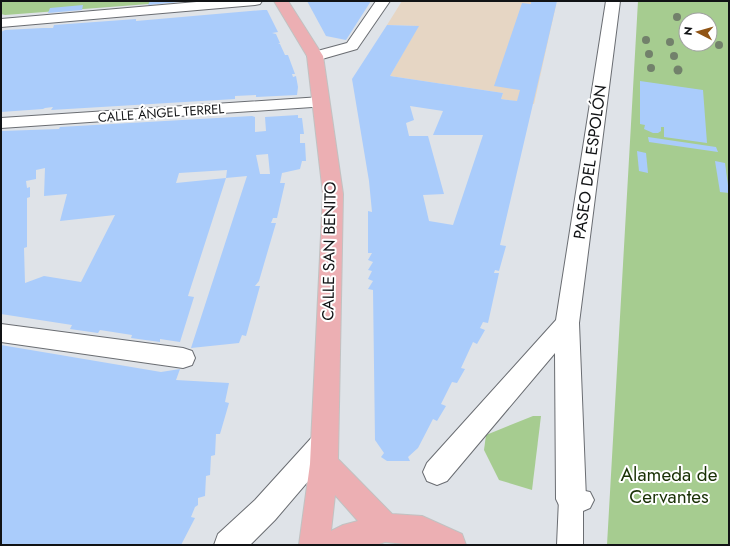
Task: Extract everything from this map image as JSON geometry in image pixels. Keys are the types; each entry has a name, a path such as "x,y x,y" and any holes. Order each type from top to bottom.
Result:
{"main road":[{"name":"CALLE SAN BENITO","path":"281,1 315,56 333,194 324,454 314,545"},
{"path":"324,454 385,528"},
{"path":"338,545 343,540 385,528 422,531 451,545"}],"street":[{"path":"1,23 255,1"},
{"path":"315,56 352,46 383,1"},
{"name":"PASEO DEL ESPOLÓN","path":"577,499 567,323 613,1"},
{"name":"CALLE ÁNGEL TERREL","path":"1,123 321,102"},
{"path":"437,472 567,323"},
{"path":"1,333 183,358"},
{"path":"229,545 324,454"}],"lane":[{"path":"570,545 577,499"}],"shaded area":[{"path":"402,1 531,1 531,4 556,5 534,104 501,99 503,93 390,76 418,26 387,25"}],"green space":[{"path":"1,1 188,1 5,15 1,14"},
{"name":"Alameda de Cervantes","path":"638,1 729,1 729,545 607,545"},
{"path":"533,416 541,416 532,490 499,480 484,450 486,435"}],"building":[{"path":"150,1 179,1 179,2 148,5"},
{"path":"307,1 371,1 346,40 326,36"},
{"path":"531,1 557,1 500,245 506,246 499,271 495,270 494,273 499,273 488,323 483,322 480,328 485,330 477,344 473,342 461,368 465,369 457,383 452,382 441,404 446,406 437,421 433,419 418,448 408,457 410,461 387,461 381,457 384,453 375,440 373,290 368,289 373,281 368,279 372,271 368,270 373,262 368,260 372,253 368,253 368,211 372,212 369,181 352,79 387,25 419,26 390,76 503,93 501,99 517,101 520,90 494,86 522,3 531,4","holes":["410,106 443,111 433,135 483,135 453,225 429,221 423,195 444,194 428,136 409,136 406,123 414,120"]},
{"path":"83,5 82,10 48,13 50,8"},
{"path":"267,10 278,32 272,33 276,34 280,43 278,44 280,44 285,55 288,55 295,74 292,74 293,77 296,76 298,87 297,95 256,97 256,95 235,96 235,99 51,110 53,107 1,112 1,32 5,30 53,28 54,25 136,19 136,21"},
{"path":"640,81 703,90 707,143 664,137 664,127 661,127 661,131 658,133 653,133 644,129 645,125 640,124"},
{"path":"298,115 298,118 302,118 304,134 300,134 300,143 305,143 306,161 302,161 300,169 282,173 280,183 285,183 277,218 273,218 271,223 276,223 259,281 255,286 260,286 246,336 242,335 239,343 191,348 247,176 226,178 188,296 194,297 180,342 160,339 160,342 131,338 132,335 100,330 98,333 70,329 72,325 1,314 1,131 59,129 60,127 252,116 255,117 255,132 266,131 265,117","holes":["268,154 270,174 260,174 256,155","45,168 44,196 67,194 60,221 115,215 81,282 44,276 25,283 24,248 27,247 27,198 30,197 30,187 27,188 26,181 36,179 36,170","227,170 226,178 176,183 179,173"]},
{"path":"648,137 716,147 718,152 649,142"},
{"path":"637,151 646,153 648,173 639,171"},
{"path":"715,161 725,163 729,193 720,192"},
{"path":"1,345 161,372 180,369 176,380 229,383 225,402 229,403 220,434 216,434 215,455 211,456 210,475 206,476 205,496 198,498 198,505 195,507 191,517 195,518 181,545 1,545"}]}
